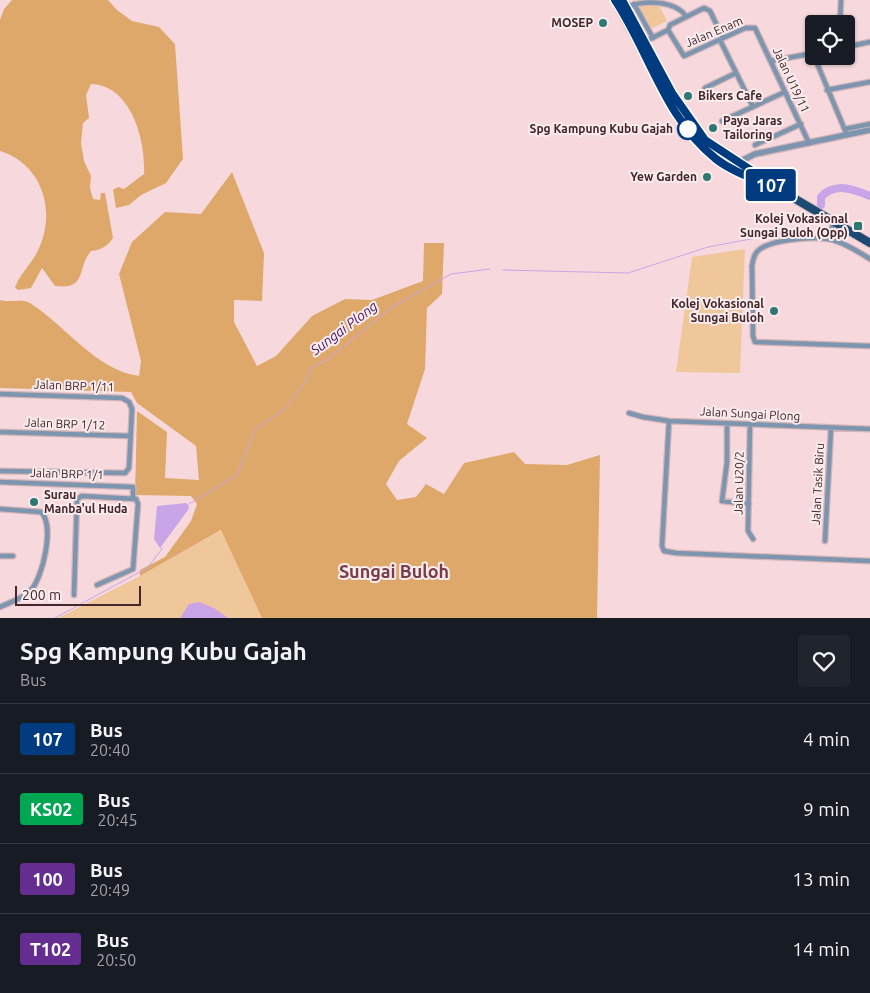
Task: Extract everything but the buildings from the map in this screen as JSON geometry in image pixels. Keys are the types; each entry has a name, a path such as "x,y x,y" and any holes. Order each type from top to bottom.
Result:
{"highway":[{"path":"615,0 667,97 697,141 717,159 757,181 775,186"},
{"path":"627,4 644,42 672,93 690,122 710,144 737,163 870,243"},
{"path":"697,141 723,160 731,164 737,163"},
{"path":"737,163 741,170 757,181"}],"street":[{"path":"840,15 841,0"},
{"path":"627,4 671,3 678,6 686,16"},
{"path":"627,4 653,38"},
{"path":"644,42 668,30 670,25 686,16 704,8 709,9 736,73 753,106"},
{"name":"Jalan Enam","path":"668,30 684,56 752,26"},
{"name":"Jalan U19/11","path":"752,26 810,143"},
{"path":"855,45 870,42"},
{"path":"771,61 805,55"},
{"path":"818,65 847,135"},
{"path":"704,88 736,73"},
{"path":"827,90 870,82"},
{"path":"722,121 785,92"},
{"path":"755,145 801,124"},
{"path":"845,129 870,124"},
{"path":"737,163 755,154 870,130"},
{"path":"752,172 748,162 755,154"},
{"path":"826,238 835,222"},
{"path":"836,241 843,227"},
{"path":"870,259 836,241 826,238 775,243 759,250 754,257 753,311 755,342 870,346"},
{"name":"Jalan BRP 1/11","path":"0,394 122,398 131,404 129,468 122,474 0,471"},
{"name":"Jalan Sungai Plong","path":"630,413 669,421 870,429"},
{"path":"669,421 662,546 664,551 870,561"},
{"path":"727,424 727,462 722,501 749,504"},
{"name":"Jalan U20/2","path":"750,425 748,531 753,539"},
{"name":"Jalan Tasik Biru","path":"825,541 831,428"},
{"name":"Jalan BRP 1/12","path":"0,432 130,436"},
{"name":"Jalan BRP 1/1","path":"0,482 133,487 133,498"},
{"path":"124,487 124,498"},
{"path":"74,594 77,499 82,496 133,498 138,504 133,569 96,585"},
{"path":"0,509 41,512 46,517 46,542 41,574 35,585 22,598 0,607"},
{"path":"0,556 13,556"}],"shaded area":[{"path":"12,0 108,0 117,10 132,21 159,27 175,44 183,159 166,183 141,195 129,205 116,208 113,190 118,187 124,189 144,174 144,160 139,131 126,104 116,94 105,87 91,84 86,95 89,118 83,123 81,143 84,161 91,176 90,188 93,199 100,200 101,193 105,193 113,238 103,248 91,251 86,258 80,277 72,285 55,286 42,268 31,288 18,290 15,288 42,241 46,225 46,209 43,194 37,180 28,168 15,158 0,151 0,20 4,9"},
{"path":"641,5 659,5 667,21 650,29 638,9"},
{"path":"232,172 264,253 262,301 234,300 234,322 257,366 276,356 312,316 345,299 372,300 423,281 424,243 444,243 442,294 427,308 425,369 407,424 427,438 399,461 386,484 397,500 416,497 426,484 444,494 464,463 514,452 525,464 567,465 600,455 597,618 262,618 221,530 140,576 140,570 165,557 191,521 197,504 191,496 135,495 137,411 167,432 165,478 199,480 196,446 137,403 131,392 0,388 0,300 30,303 95,357 109,366 139,376 141,361 119,274 132,242 165,212 201,214"},
{"path":"745,249 740,373 676,372 692,257"},
{"path":"186,503 189,506 188,510 160,548 154,539 157,506"},
{"path":"222,530 262,618 58,618 140,576"},
{"path":"199,602 214,608 228,618 180,618 189,604"}],"waterway":[{"name":"Sungai Plong","path":"821,205 821,197 826,192 838,188 851,189 870,196"},
{"name":"Sungai Plong","path":"794,232 807,228 816,218"},
{"name":"Sungai Plong","path":"503,270 628,273 708,247 788,232"},
{"name":"Sungai Plong","path":"189,504 237,475 255,429 284,410 305,382 311,368 328,359 392,307 451,274 490,269"},
{"name":"Sungai Plong","path":"55,618 147,568 162,549 160,546"}],"bus line":[{"name":"107","path":"615,0 667,97 697,141 726,165 757,181 775,186 717,150 705,140 690,122 653,61 622,0"}],"place":[{"name":"MOSEP","path":"603,23"},
{"name":"Bikers Cafe","path":"688,96"},
{"name":"Paya Jaras Tailoring","path":"713,128"},
{"name":"Spg Kampung Kubu Gajah","path":"688,129"},
{"name":"Yew Garden","path":"707,177"},
{"name":"Kolej Vokasional Sungai Buloh (Opp)","path":"858,226"},
{"name":"Kolej Vokasional Sungai Buloh","path":"774,311"},
{"name":"Surau Manba'ul Huda","path":"34,502"}],"district":[{"name":"Sungai Buloh","path":"394,572"}]}
